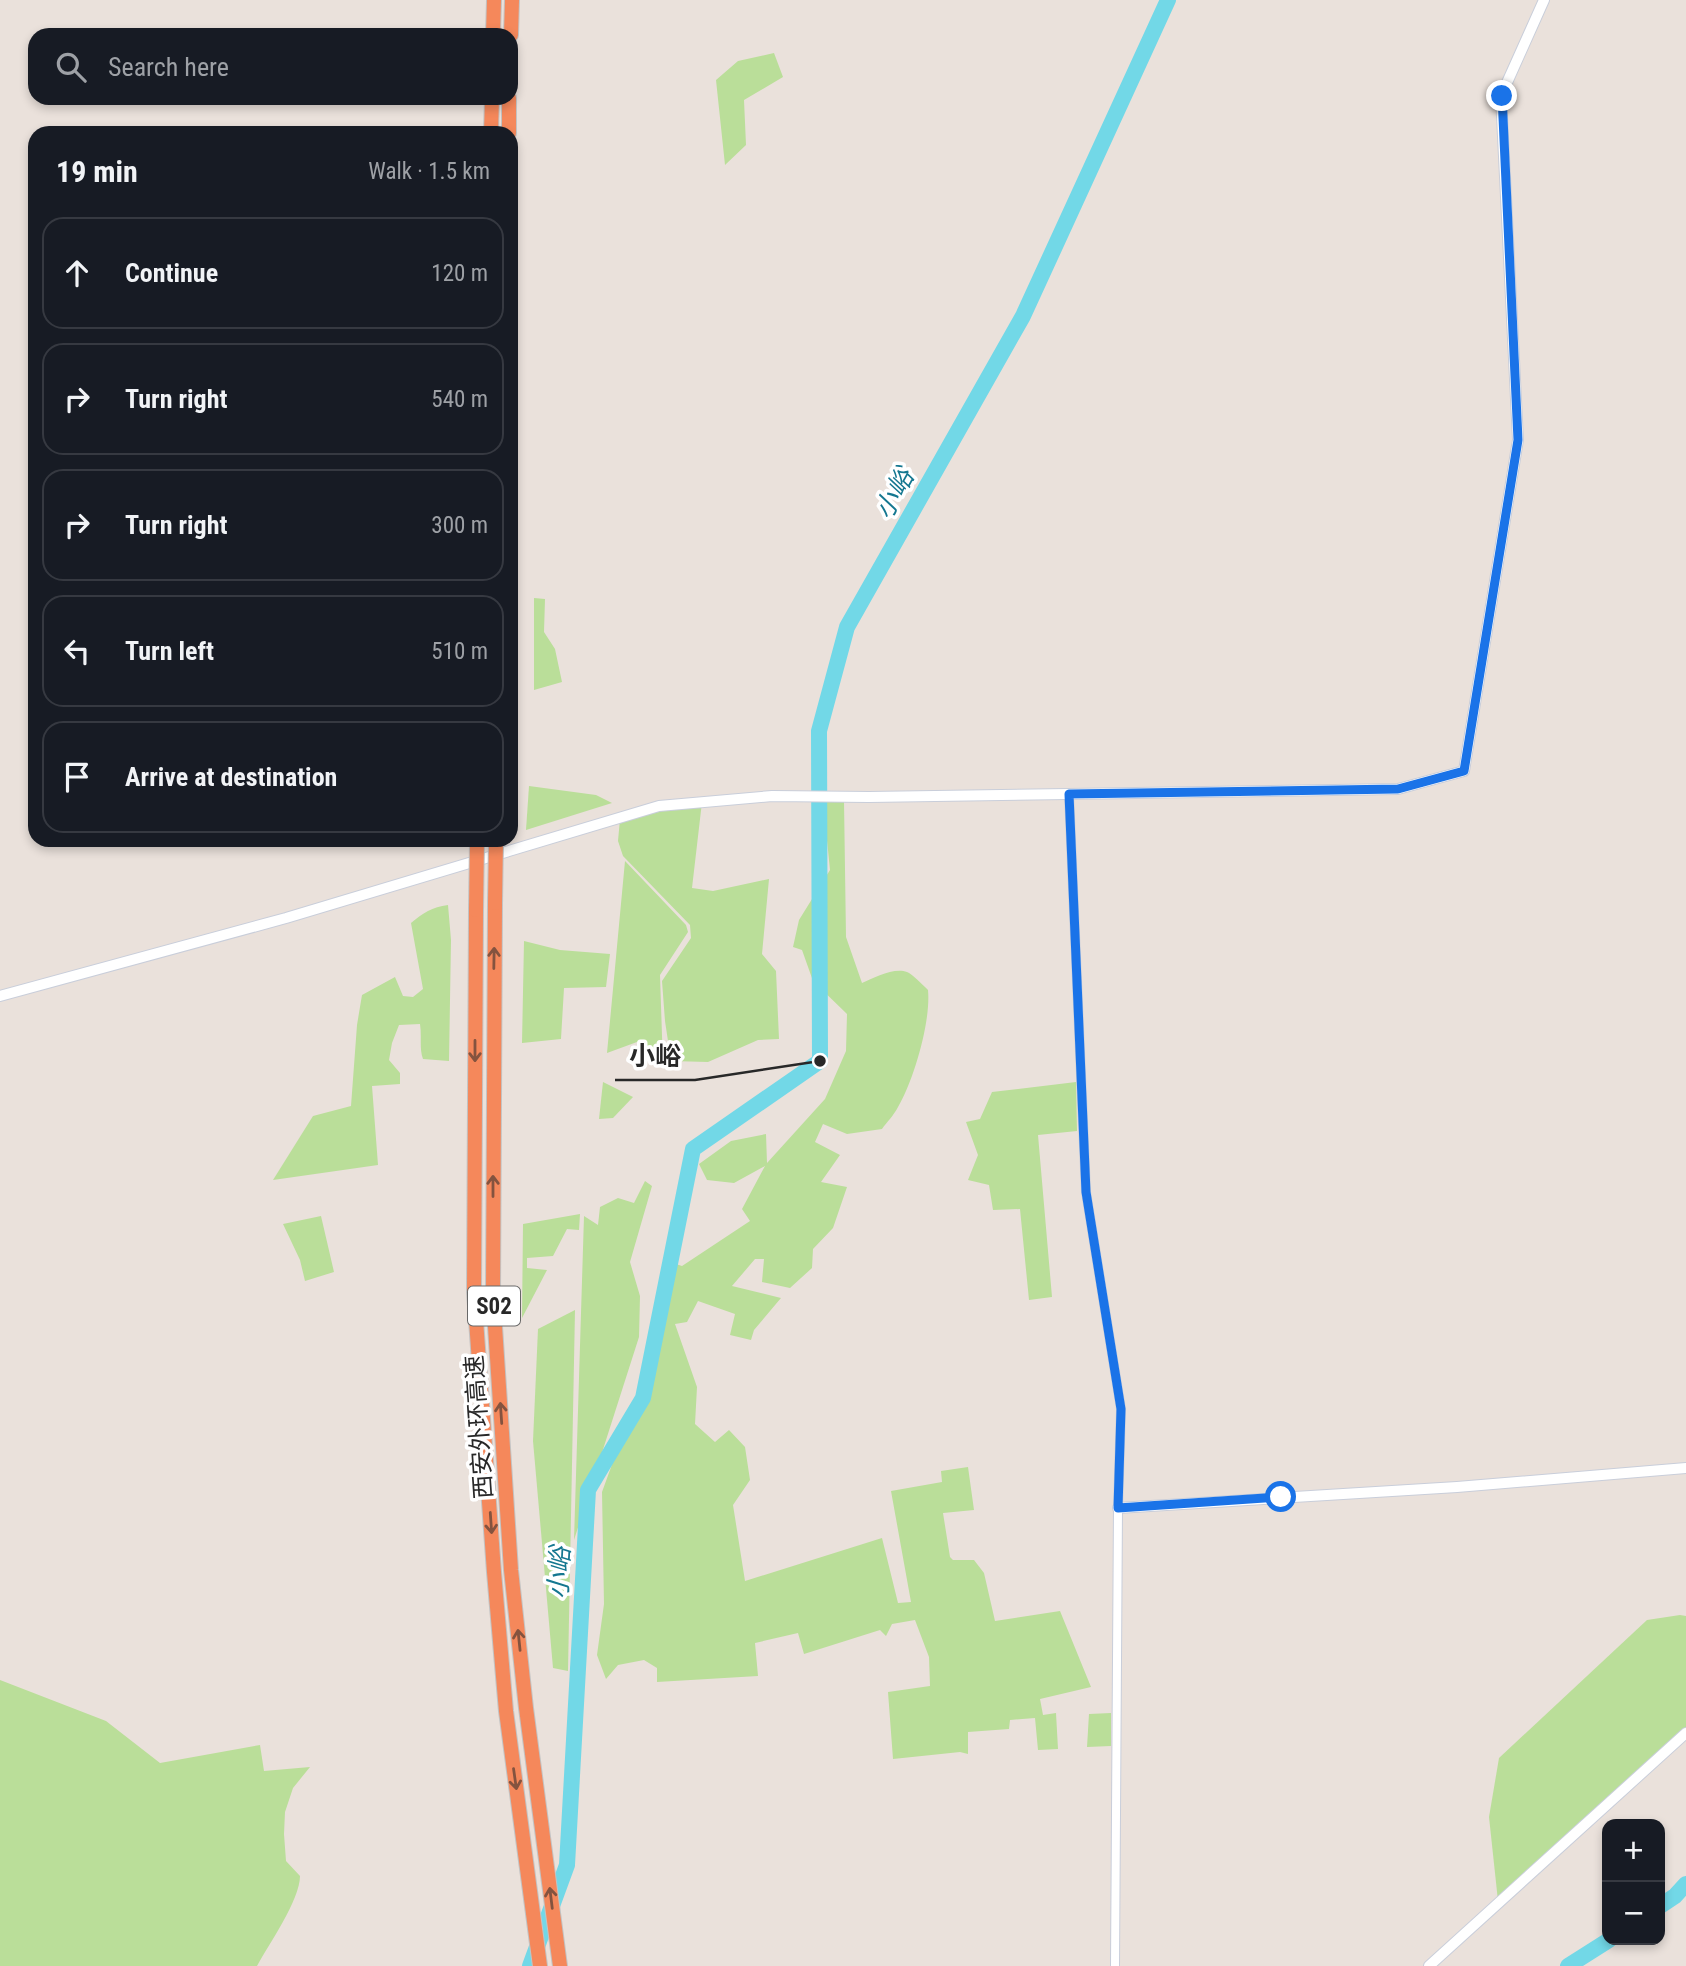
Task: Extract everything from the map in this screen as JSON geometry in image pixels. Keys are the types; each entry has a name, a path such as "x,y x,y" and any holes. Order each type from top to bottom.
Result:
{"highway":[{"path":"493,28 494,0"},
{"path":"511,28 512,0"},
{"path":"491,126 492,105"},
{"path":"509,105 509,126"},
{"name":"西安外环高速","path":"477,847 474,1292 506,1711 540,1966"},
{"name":"西安外环高速","path":"496,847 493,1296 511,1570 560,1966"}],"street":[{"path":"0,996 286,918 659,806 772,796 1398,789 1464,771 1518,440 1502,96 1544,0"},
{"path":"1069,794 1086,1192 1121,1409 1115,1966"},
{"path":"1118,1508 1457,1487 1686,1468"},
{"path":"1429,1966 1686,1733"}],"green space":[{"path":"774,53 783,77 744,100 746,145 725,165 716,80 738,61"},
{"path":"534,598 545,599 544,632 555,649 562,682 534,690"},
{"path":"529,786 596,795 612,803 526,830"},
{"path":"823,801 844,801 846,937 862,983 896,971 907,972 914,977 928,990 924,1034 904,1095 895,1113 882,1129 847,1134 823,1124 815,1142 840,1155 821,1182 847,1187 833,1228 813,1249 812,1268 790,1288 762,1282 764,1259 755,1259 732,1286 781,1298 754,1330 751,1340 730,1335 735,1314 698,1301 687,1322 675,1324 697,1387 695,1424 715,1442 729,1430 745,1447 750,1480 733,1505 745,1581 882,1538 898,1603 911,1602 891,1491 942,1482 941,1471 968,1467 974,1510 943,1513 950,1557 953,1560 974,1560 984,1573 995,1621 1060,1611 1091,1687 1040,1699 1043,1715 1056,1713 1058,1749 1038,1750 1035,1718 1010,1720 1009,1729 968,1732 968,1754 960,1752 893,1759 888,1692 930,1686 929,1657 915,1620 892,1624 886,1636 880,1630 804,1654 798,1633 755,1643 758,1676 657,1682 657,1668 644,1660 618,1665 606,1679 597,1655 604,1604 602,1492 650,1360 664,1282 664,1260 682,1266 750,1221 742,1209 765,1166 734,1183 707,1180 699,1164 731,1141 766,1134 767,1163 825,1099 846,1051 847,1014 813,981 802,950 793,947 799,920 830,870"},
{"path":"702,802 692,888 713,891 769,879 762,954 776,971 779,1039 758,1040 708,1062 671,1061 662,981 691,938 690,925 623,856 618,841 620,819"},
{"path":"625,861 686,925 688,932 660,975 663,1066 645,1056 637,1042 607,1053"},
{"path":"448,905 451,940 449,1061 423,1059 420,1024 399,1025 389,1060 400,1073 400,1084 372,1086 378,1165 273,1180 313,1116 351,1106 362,995 395,977 403,996 413,997 423,989 411,923 428,911"},
{"path":"524,941 560,950 610,954 606,987 564,988 561,1039 522,1043"},
{"path":"603,1082 633,1097 613,1118 599,1119"},
{"path":"1076,1082 1077,1131 1038,1135 1052,1297 1029,1300 1020,1209 993,1210 989,1185 968,1180 978,1155 966,1122 980,1119 992,1092"},
{"path":"645,1181 652,1186 630,1262 640,1296 639,1337 574,1540 584,1216 598,1225 600,1207 618,1198 634,1203"},
{"path":"580,1214 579,1230 567,1229 553,1256 527,1258 527,1268 547,1270 522,1318 523,1224"},
{"path":"321,1216 334,1272 305,1281 300,1260 283,1224"},
{"path":"575,1310 568,1671 553,1668 533,1441 538,1329"},
{"path":"1686,1616 1686,1727 1498,1901 1489,1817 1499,1758 1647,1620"},
{"path":"0,1680 106,1721 160,1763 260,1745 264,1771 310,1767 293,1788 285,1812 286,1861 300,1876 299,1886 290,1909 257,1966 0,1966"},
{"path":"1111,1713 1111,1746 1087,1747 1089,1714"}],"waterway":[{"name":"小峪","path":"530,1966 567,1865 588,1490 643,1398 693,1149 820,1061 819,731 847,627 1023,316 1168,0"},
{"path":"1665,1903 1686,1884"},
{"path":"1568,1966 1602,1944"}],"place":[{"name":"小峪","path":"820,1061"}],"route":[{"path":"1281,1497 1118,1508 1121,1409 1086,1192 1069,794 1398,789 1464,771 1518,440 1502,96"}]}
